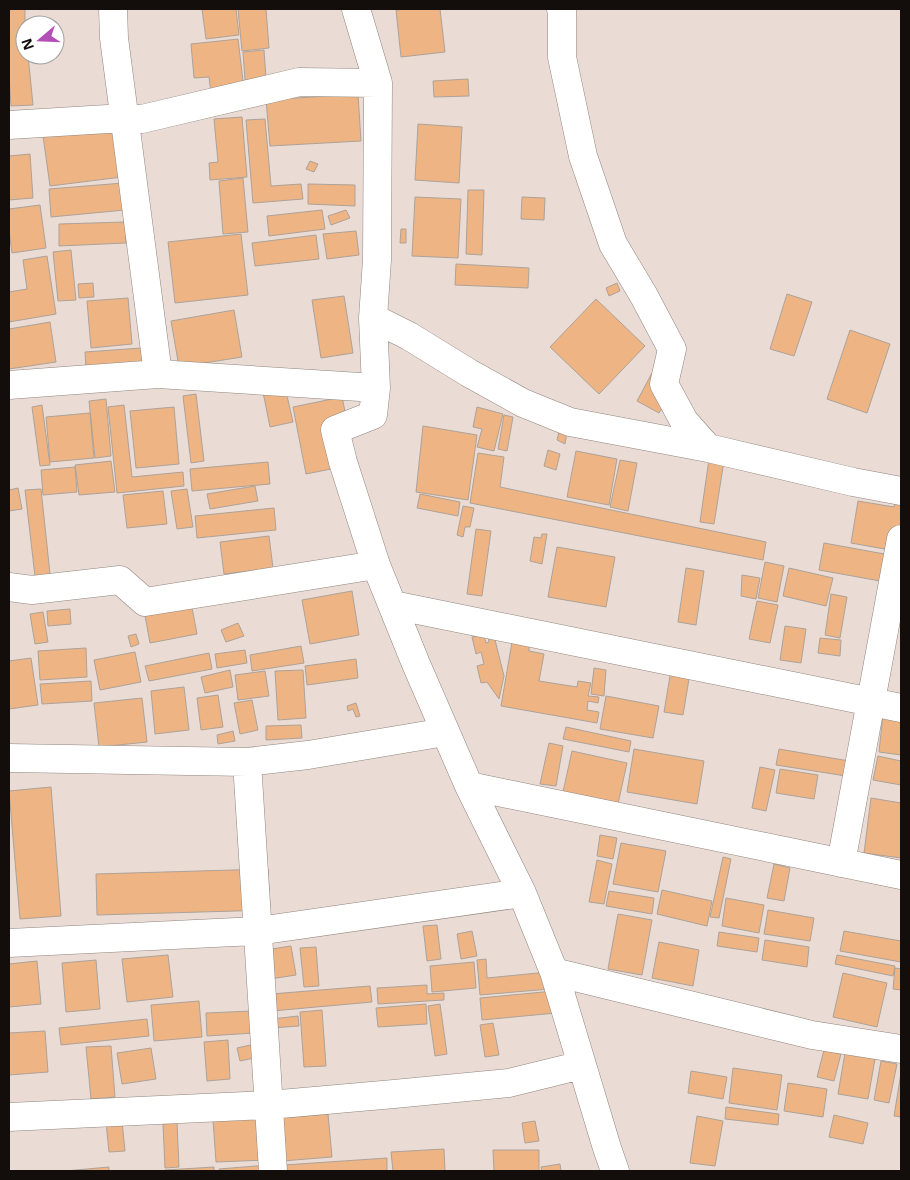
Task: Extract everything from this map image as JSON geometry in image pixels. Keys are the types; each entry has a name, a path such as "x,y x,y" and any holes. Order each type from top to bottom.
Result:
{"street":[{"path":"113,9 114,38 158,374"},
{"path":"356,9 378,82 377,260 373,318 376,388 373,415 335,430 342,462 376,566 445,732 469,786 522,893 554,972 606,1148 616,1171"},
{"path":"561,9 562,57 583,156 613,244 644,296 672,349 664,384 684,421 708,448"},
{"path":"9,125 124,118 142,119 299,82 378,82"},
{"path":"373,318 409,336 523,403 570,422 708,448 853,482 901,491"},
{"path":"9,384 158,374 376,388"},
{"path":"841,863 901,539"},
{"path":"9,587 32,590 120,580 145,602 376,566"},
{"path":"393,605 901,708"},
{"path":"9,758 247,762 308,755 445,732"},
{"path":"247,762 273,1171"},
{"path":"469,786 901,875"},
{"path":"9,943 258,930 522,893"},
{"path":"554,972 812,1035 901,1049"},
{"path":"9,1117 269,1105 509,1083 582,1065"}],"building":[{"path":"9,9 25,9 25,15 15,15 15,65 29,65 33,105 11,106"},
{"path":"202,9 236,9 239,35 206,39"},
{"path":"238,9 266,9 269,48 242,51"},
{"path":"440,9 445,52 401,57 396,10"},
{"path":"238,39 244,89 211,93 209,77 194,78 191,44"},
{"path":"264,50 266,78 245,80 243,52"},
{"path":"468,79 469,96 434,97 433,81"},
{"path":"358,94 361,141 270,146 266,100"},
{"path":"242,117 247,177 210,180 209,163 218,162 214,119"},
{"path":"265,119 271,186 301,184 303,199 253,203 246,120"},
{"path":"418,124 462,127 459,183 415,180"},
{"path":"116,127 122,177 50,186 43,136"},
{"path":"30,154 33,198 9,200 9,156"},
{"path":"310,161 318,164 314,172 306,169"},
{"path":"243,178 248,232 223,234 219,181"},
{"path":"123,183 125,210 51,217 49,189"},
{"path":"308,184 355,185 355,206 308,204"},
{"path":"468,190 484,190 482,255 466,254"},
{"path":"415,197 461,199 458,258 412,256"},
{"path":"522,197 545,198 544,220 521,219"},
{"path":"40,205 46,248 12,253 9,209"},
{"path":"322,210 325,229 269,236 267,216"},
{"path":"346,210 350,218 331,225 328,216"},
{"path":"125,222 126,243 59,246 59,224"},
{"path":"401,229 406,229 406,243 400,243"},
{"path":"356,231 359,255 327,259 323,234"},
{"path":"241,234 248,295 175,303 168,242"},
{"path":"316,235 319,259 255,266 252,243"},
{"path":"71,250 76,300 58,301 53,252"},
{"path":"47,256 56,314 9,322 9,292 27,289 23,260"},
{"path":"456,264 529,268 528,288 455,285"},
{"path":"93,283 94,297 79,298 78,284"},
{"path":"617,283 620,291 609,296 606,288"},
{"path":"787,294 812,302 794,356 770,349"},
{"path":"344,296 353,353 321,358 312,300"},
{"path":"128,298 132,344 91,348 87,301"},
{"path":"596,299 645,346 599,394 550,347"},
{"path":"234,310 242,357 179,367 171,321"},
{"path":"50,322 56,362 9,369 9,329"},
{"path":"850,330 890,344 867,413 827,399"},
{"path":"141,348 143,365 86,369 85,352"},
{"path":"652,373 675,385 659,413 637,401"},
{"path":"285,387 293,422 270,427 263,392"},
{"path":"196,394 204,461 191,463 183,396"},
{"path":"342,397 356,464 306,474 293,407"},
{"path":"106,399 111,456 95,458 89,401"},
{"path":"42,405 50,465 40,466 32,407"},
{"path":"124,405 132,477 183,472 184,486 117,493 108,407"},
{"path":"174,407 179,464 136,468 130,411"},
{"path":"477,407 503,414 494,451 477,447 482,429 473,427"},
{"path":"90,413 94,458 50,462 46,417"},
{"path":"504,415 513,417 507,451 498,449"},
{"path":"423,426 477,435 468,500 416,492"},
{"path":"560,428 567,432 565,444 557,440"},
{"path":"548,450 560,454 556,470 544,466"},
{"path":"576,451 617,459 609,505 567,497"},
{"path":"478,453 504,457 500,487 766,542 763,560 470,503"},
{"path":"709,459 724,461 714,524 700,522"},
{"path":"620,460 637,463 628,511 610,507"},
{"path":"111,461 115,492 79,495 75,465"},
{"path":"268,462 270,484 192,491 190,469"},
{"path":"75,467 77,492 43,495 41,470"},
{"path":"255,486 258,501 210,509 207,494"},
{"path":"18,488 22,509 9,511 9,490"},
{"path":"41,489 51,583 36,585 25,490"},
{"path":"187,489 193,527 177,529 171,491"},
{"path":"163,491 167,524 127,528 123,495"},
{"path":"420,494 460,502 458,516 417,508"},
{"path":"896,496 901,497 901,552 851,543 858,501 894,507"},
{"path":"463,506 474,508 470,527 465,527 463,537 457,535"},
{"path":"274,508 276,530 197,538 195,516"},
{"path":"476,529 491,531 482,596 467,594"},
{"path":"542,534 547,534 542,564 530,561 534,537 541,538"},
{"path":"269,536 273,568 224,574 220,542"},
{"path":"824,543 901,557 897,584 819,570"},
{"path":"557,547 615,557 606,607 548,597"},
{"path":"765,562 784,566 777,602 758,598"},
{"path":"686,568 704,571 696,625 678,622"},
{"path":"789,568 833,578 826,606 783,596"},
{"path":"742,575 760,578 756,599 741,596"},
{"path":"352,591 359,635 310,644 302,600"},
{"path":"831,594 847,597 840,638 825,635"},
{"path":"757,601 778,605 770,643 749,639"},
{"path":"191,602 197,634 150,643 144,610"},
{"path":"70,609 71,624 48,626 47,611"},
{"path":"43,612 48,642 35,644 30,614"},
{"path":"238,623 244,636 226,642 221,630"},
{"path":"785,626 806,629 801,663 780,660"},
{"path":"493,632 504,676 499,699 487,682 481,683 477,666 484,664 481,652 476,654 472,637 483,634 486,643 489,642 487,633"},
{"path":"136,634 139,644 131,647 128,636"},
{"path":"820,638 841,640 840,656 818,653"},
{"path":"512,642 529,645 529,651 544,654 539,681 577,687 578,681 591,683 588,696 599,697 598,703 588,701 587,710 599,712 597,723 501,706"},
{"path":"301,646 304,663 252,671 250,655"},
{"path":"86,648 87,677 40,680 38,651"},
{"path":"245,650 247,663 217,668 215,654"},
{"path":"135,652 141,682 100,690 94,660"},
{"path":"209,653 212,669 149,681 145,666"},
{"path":"31,658 38,705 9,709 9,661"},
{"path":"356,659 358,678 307,685 305,666"},
{"path":"672,664 691,667 683,715 664,712"},
{"path":"594,668 606,670 604,696 591,694"},
{"path":"230,670 233,687 205,693 201,677"},
{"path":"303,670 306,718 278,720 275,671"},
{"path":"265,671 269,696 238,700 235,675"},
{"path":"91,681 92,701 42,704 40,684"},
{"path":"184,687 189,730 155,734 151,691"},
{"path":"218,695 223,727 201,730 197,698"},
{"path":"606,696 659,706 653,738 600,729"},
{"path":"142,698 147,742 99,747 94,703"},
{"path":"252,700 258,730 240,734 234,703"},
{"path":"356,703 360,716 356,717 353,709 348,711 347,706"},
{"path":"883,714 901,717 901,755 879,752"},
{"path":"301,725 302,738 266,740 266,726"},
{"path":"566,727 631,741 629,752 563,739"},
{"path":"233,731 235,741 218,744 217,735"},
{"path":"549,743 563,746 556,786 540,784"},
{"path":"634,749 704,761 697,804 627,792"},
{"path":"779,749 849,761 846,776 776,765"},
{"path":"572,751 627,763 618,804 563,792"},
{"path":"878,756 901,761 901,785 873,780"},
{"path":"760,767 775,770 766,811 752,808"},
{"path":"780,769 818,775 814,799 776,793"},
{"path":"51,787 61,916 20,919 9,791"},
{"path":"871,798 901,803 901,858 864,853"},
{"path":"600,835 617,838 613,859 597,856"},
{"path":"621,843 666,851 658,892 613,884"},
{"path":"723,857 731,859 719,918 710,917"},
{"path":"597,860 612,864 604,904 589,902"},
{"path":"774,864 790,868 784,901 767,898"},
{"path":"268,869 270,910 97,915 96,874"},
{"path":"662,890 712,901 707,926 657,914"},
{"path":"609,891 654,898 652,914 606,906"},
{"path":"726,898 764,905 759,933 722,926"},
{"path":"768,910 814,918 810,941 764,934"},
{"path":"618,914 652,920 642,975 608,969"},
{"path":"437,925 441,959 427,961 423,926"},
{"path":"472,931 477,956 461,959 457,934"},
{"path":"844,931 901,941 901,962 840,951"},
{"path":"719,932 759,938 757,952 717,946"},
{"path":"765,940 809,947 807,967 762,960"},
{"path":"659,942 699,950 693,986 652,978"},
{"path":"291,946 296,975 270,979 265,950"},
{"path":"316,947 319,986 304,987 300,948"},
{"path":"168,955 173,997 127,1002 122,959"},
{"path":"837,955 895,966 893,976 835,964"},
{"path":"486,959 487,978 548,972 550,989 480,995 477,960"},
{"path":"96,960 100,1009 66,1012 62,963"},
{"path":"37,961 41,1004 9,1007 9,964"},
{"path":"474,962 476,988 432,992 430,966"},
{"path":"895,968 901,969 901,990 893,989"},
{"path":"843,973 887,983 877,1027 833,1017"},
{"path":"427,985 427,994 444,993 444,1000 378,1004 377,988"},
{"path":"370,986 372,1002 272,1011 271,994"},
{"path":"554,991 556,1013 482,1020 480,998"},
{"path":"199,1001 202,1037 154,1041 151,1005"},
{"path":"426,1004 427,1024 378,1027 376,1008"},
{"path":"440,1004 447,1054 435,1056 428,1006"},
{"path":"322,1010 326,1066 304,1067 300,1012"},
{"path":"252,1011 254,1033 207,1036 206,1013"},
{"path":"298,1016 299,1026 272,1028 272,1019"},
{"path":"147,1019 149,1036 61,1045 59,1028"},
{"path":"493,1023 499,1055 485,1057 480,1025"},
{"path":"45,1031 48,1072 9,1075 9,1033"},
{"path":"228,1040 230,1079 207,1081 204,1042"},
{"path":"255,1044 259,1057 240,1061 237,1048"},
{"path":"111,1046 115,1097 91,1099 86,1047"},
{"path":"151,1048 156,1079 122,1084 117,1053"},
{"path":"824,1050 841,1054 834,1081 817,1077"},
{"path":"845,1053 875,1059 868,1099 838,1094"},
{"path":"881,1061 897,1064 889,1103 874,1100"},
{"path":"733,1068 782,1075 777,1110 729,1103"},
{"path":"691,1071 727,1077 723,1099 688,1093"},
{"path":"901,1073 901,1117 894,1116"},
{"path":"788,1083 827,1089 823,1117 784,1111"},
{"path":"726,1107 779,1114 778,1125 725,1119"},
{"path":"328,1114 332,1157 282,1161 279,1118"},
{"path":"834,1115 868,1123 863,1144 829,1137"},
{"path":"697,1116 723,1121 715,1166 690,1163"},
{"path":"264,1117 267,1160 216,1162 213,1120"},
{"path":"122,1121 125,1151 109,1152 106,1122"},
{"path":"535,1121 539,1141 525,1143 522,1123"},
{"path":"177,1123 179,1167 165,1168 163,1124"},
{"path":"444,1149 445,1171 393,1171 391,1152"},
{"path":"493,1150 539,1150 539,1171 494,1171"},
{"path":"387,1158 387,1171 284,1171 284,1165"},
{"path":"560,1164 561,1171 542,1171 541,1167"},
{"path":"268,1165 268,1171 220,1171 219,1169"},
{"path":"109,1167 109,1171 65,1171"},
{"path":"214,1167 214,1171 165,1171 165,1170"}]}
